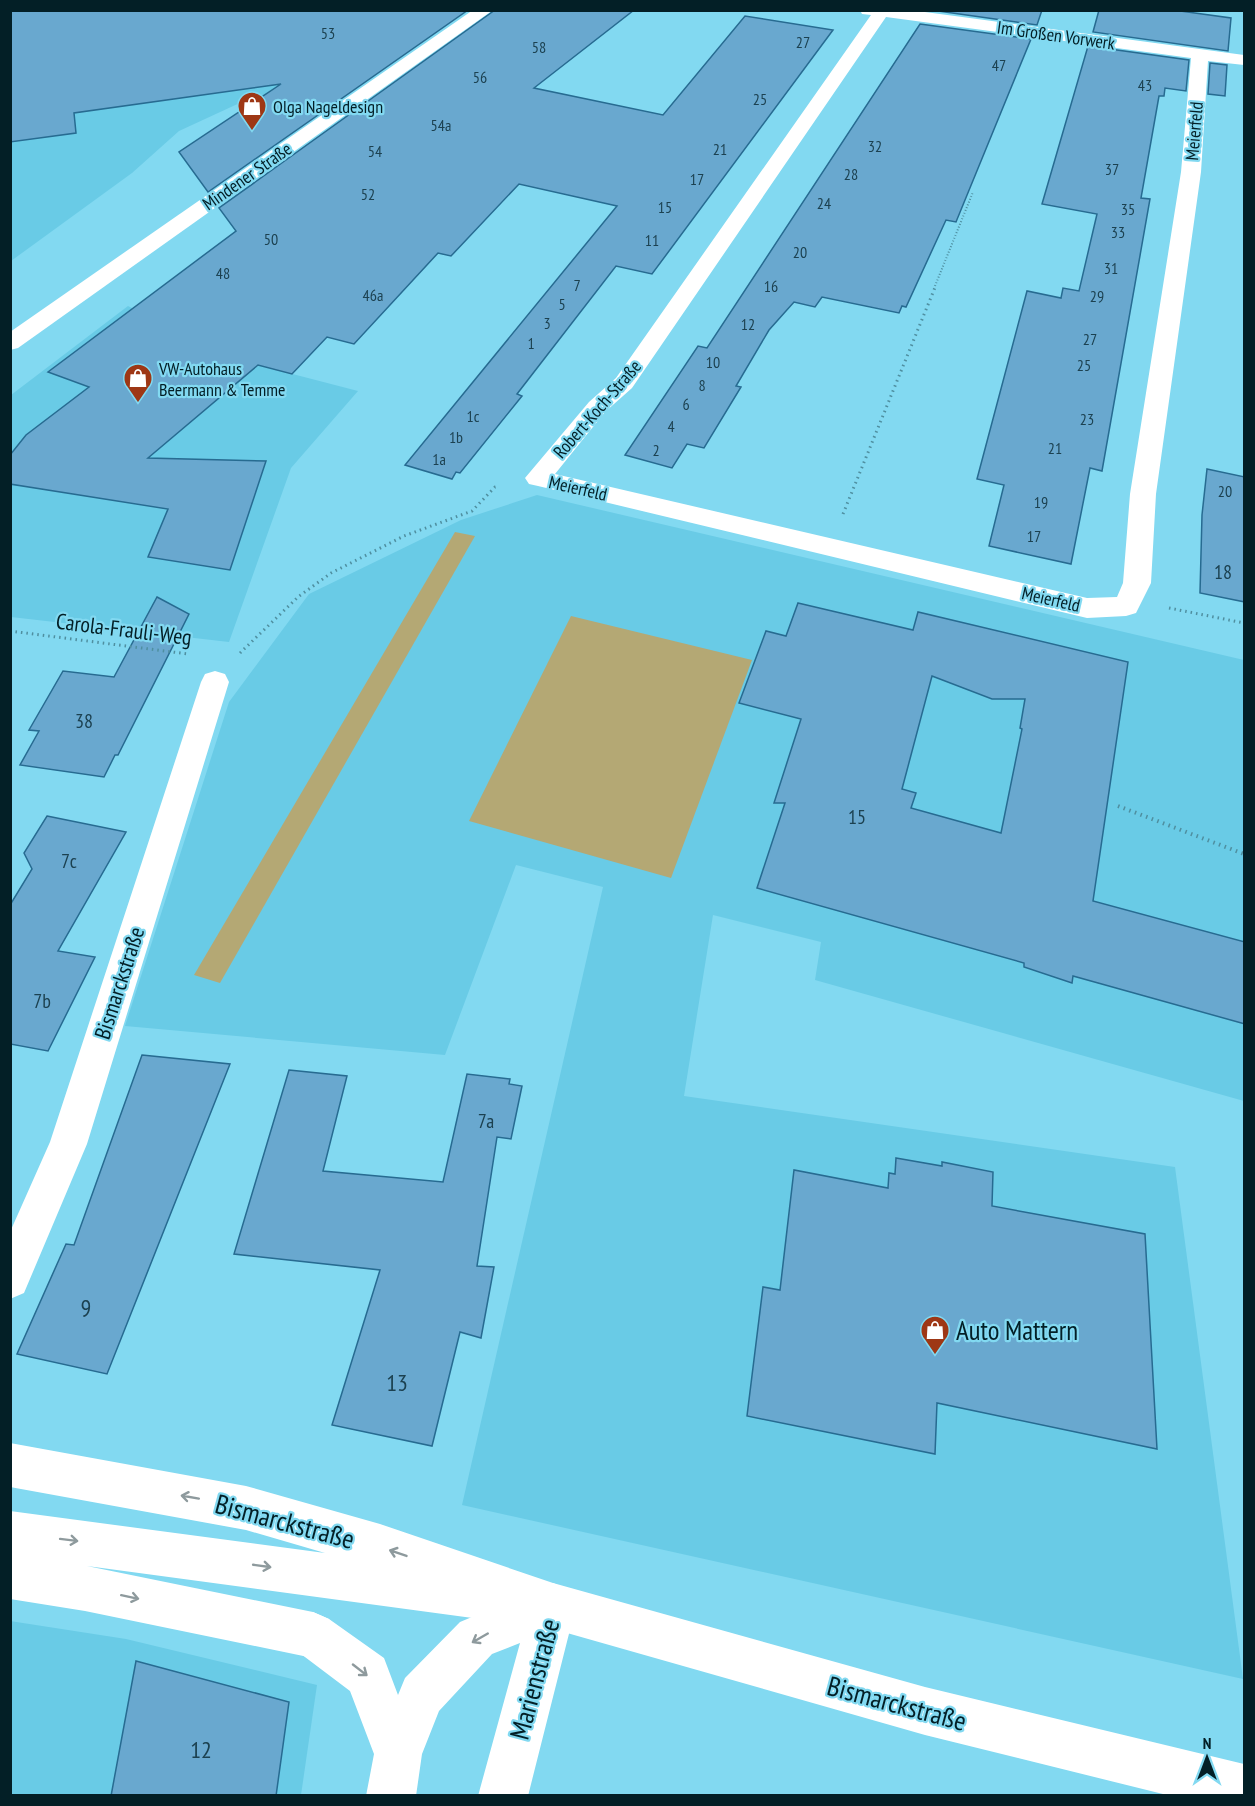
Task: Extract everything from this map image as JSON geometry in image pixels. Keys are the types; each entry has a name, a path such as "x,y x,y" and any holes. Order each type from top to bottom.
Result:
{"street":[{"name":"Mindener Straße","path":"10,343 485,10"},
{"name":"Im Großen Vorwerk","path":"878,11 1245,60"},
{"name":"Robert-Koch-Straße","path":"538,478 597,407 624,383 878,11"},
{"name":"Meierfeld","path":"538,478 1087,608 1126,606 1137,583 1143,494 1191,172 1200,54"},
{"name":"Bismarckstraße","path":"10,1279 68,1144 216,665"},
{"name":"Bismarckstraße","path":"10,1465 246,1508 380,1546 553,1606 925,1712 1245,1789"},
{"name":"Bismarckstraße","path":"10,1533 553,1606"},
{"name":"Marienstraße","path":"10,1576 85,1588 313,1635 367,1675 394,1775"},
{"name":"Marienstraße","path":"394,1775 422,1695 476,1638 553,1606"},
{"name":"Marienstraße","path":"503,1796 553,1606"}],"path":[{"path":"830,547 974,192"},
{"name":"Robert-Koch-Straße","path":"216,665 298,597 331,573 404,536 472,511 495,487 538,478"},
{"path":"1126,606 1174,608 1245,623"},
{"name":"Carola-Frauli-Weg","path":"10,631 216,665"},
{"path":"1118,806 1245,854"}],"shaded area":[{"path":"11,11 441,11 289,114 244,101 179,131 132,173 11,261"},
{"path":"128,306 231,358 358,391 291,468 229,642 11,617 11,395"},
{"path":"537,495 1244,660 1244,1101 815,980 821,942 713,915 684,1096 1175,1167 1243,1679 462,1505 603,887 516,865 445,1055 125,1026 229,702 309,594 461,520"},
{"path":"455,532 475,536 220,983 194,975"},
{"path":"571,616 752,660 671,878 469,821"},
{"path":"10,1621 126,1639 317,1685 301,1795 11,1795"}],"building":[{"path":"10,10 468,10 208,192 179,152 281,84 74,113 76,133 10,142"},
{"path":"495,10 634,10 534,88 663,115 745,16 833,30 652,274 616,266 517,394 522,396 460,473 456,472 452,479 405,465 617,206 519,184 451,256 438,253 354,344 327,337 292,374 258,365 148,458 266,461 230,570 148,557 168,509 10,484 10,455 26,435 89,387 48,372 236,231 219,208"},
{"path":"931,10 1042,10 1037,25"},
{"path":"1099,10 1173,10 1231,18 1228,51 1093,32"},
{"path":"920,24 1031,39 956,222 946,220 906,307 902,306 899,313 822,297 815,307 794,302 769,330 736,386 741,387 704,448 687,444 672,468 625,455 698,346 707,348"},
{"path":"1088,46 1189,60 1186,91 1165,88 1164,96 1159,96 1141,198 1150,199 1102,471 1090,468 1071,564 989,546 1004,485 977,479 1027,291 1061,298 1063,288 1079,291 1097,214 1042,204"},
{"path":"1210,63 1227,65 1225,96 1208,94"},
{"path":"1207,469 1245,477 1245,602 1200,593 1202,515"},
{"path":"157,597 189,614 118,755 115,755 104,777 20,765 39,731 29,730 63,671 114,677"},
{"path":"798,603 913,630 918,612 1128,662 1093,901 1245,942 1245,1024 1073,976 1072,983 1024,967 1024,963 757,888 785,803 774,803 801,719 739,703 766,631 786,636","holes":["932,676 992,699 1025,699 1020,728 1022,729 1001,833 911,808 916,793 902,789"]},
{"path":"47,816 126,832 58,951 95,957 48,1051 10,1044 10,905 32,869 24,853"},
{"path":"142,1055 230,1064 107,1374 17,1354 66,1244 74,1245"},
{"path":"289,1070 347,1076 323,1171 443,1182 467,1074 510,1079 509,1084 522,1086 511,1139 497,1137 477,1266 494,1267 481,1338 460,1332 432,1446 332,1425 380,1270 234,1254"},
{"path":"896,1158 942,1166 942,1162 993,1172 992,1206 1145,1234 1157,1449 937,1403 935,1454 747,1416 763,1287 780,1290 794,1170 888,1188 889,1173 895,1174"},
{"path":"136,1661 289,1702 276,1796 111,1796"}],"place":[{"name":"Olga Nageldesign","path":"252,132"},
{"name":"VW-Autohaus Beermann & Temme","path":"138,404"},
{"name":"Auto Mattern","path":"935,1356"}]}
